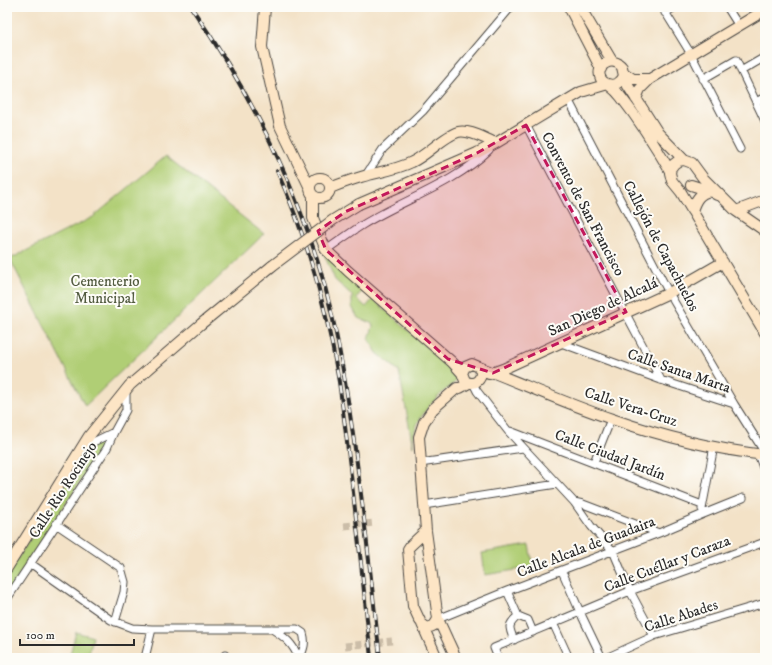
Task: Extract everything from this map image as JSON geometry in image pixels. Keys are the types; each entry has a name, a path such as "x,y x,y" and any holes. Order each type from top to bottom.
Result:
{"street":[{"path":"265,7 262,47 280,126 312,191 318,197 325,185"},
{"path":"363,176 383,149 422,111 511,7"},
{"path":"570,7 600,70 602,80 620,96 659,152 670,171 671,179 692,211 765,333"},
{"path":"580,7 612,61"},
{"path":"675,7 664,10 691,54 740,150"},
{"path":"727,7 739,26"},
{"path":"636,99 640,89 650,79 765,10"},
{"path":"741,71 765,57"},
{"path":"703,79 736,60 765,121"},
{"path":"581,92 604,64 612,61 621,65 623,76 658,133 684,160 692,163 697,171 736,211 765,231"},
{"path":"623,76 633,79 650,79"},
{"path":"7,568 89,436 126,389 201,324 272,266 332,220 359,204 460,161 496,143 581,92 618,84 623,76"},
{"path":"756,102 765,97"},
{"name":"Callejón de Capachuelos","path":"568,99 669,293 734,404"},
{"name":"Convento de San Francisco","path":"526,125 661,380"},
{"path":"496,143 472,134 458,132 447,138 424,156 410,163 325,185 314,179 312,182 313,218 326,250 448,359 455,359 471,375 477,391 508,431 574,502 591,526 613,551 630,591 654,636"},
{"path":"326,250 365,224 457,174 479,159 496,143"},
{"path":"297,160 325,185"},
{"path":"670,171 676,162 684,160"},
{"path":"692,211 691,186 696,179 697,171"},
{"path":"313,218 325,185"},
{"path":"675,185 681,187 691,186 710,191 722,197"},
{"path":"692,211 694,203 700,195 710,191"},
{"path":"736,211 764,201"},
{"path":"750,220 764,201"},
{"name":"San Diego de Alcalá","path":"456,658 438,619 428,549 419,437 424,422 433,409 457,388 460,388 471,375 493,373 561,343 669,293 723,262"},
{"name":"Calle Santa Marta","path":"561,343 661,380 734,404 763,454 765,473"},
{"name":"Calle Vera-Cruz","path":"493,373 611,419 648,430 714,446 763,454"},
{"name":"Calle Rio Rocinejo","path":"7,598 107,448 126,410 126,389"},
{"path":"594,462 611,419"},
{"name":"Calle Ciudad Jardín","path":"508,431 594,462 702,505"},
{"path":"82,448 114,432"},
{"path":"701,515 714,446"},
{"path":"420,463 523,448"},
{"path":"424,505 557,484"},
{"name":"Calle Alcala de Guadaira","path":"438,619 659,534 743,498"},
{"path":"574,502 584,504 659,534"},
{"path":"56,524 121,568 125,582 124,592 115,622"},
{"path":"426,531 408,549 413,606 437,658"},
{"path":"415,541 423,542 428,549"},
{"name":"Calle Cuéllar y Caraza","path":"498,658 494,648 630,591 765,542"},
{"path":"30,563 115,622 132,628 152,630 297,629 303,633 305,641 305,647 300,658"},
{"path":"562,571 602,658"},
{"path":"508,591 518,616 528,620 533,632"},
{"name":"Calle Abades","path":"606,658 654,636 765,604"},
{"path":"514,640 510,626 511,622 518,616"},
{"path":"421,622 426,627 431,627 438,619"},
{"path":"553,623 569,658"},
{"path":"272,629 286,637 300,658"},
{"path":"145,658 152,630"}],"highlighted area":[{"path":"526,125 626,312 493,373 448,359 326,250 318,231 345,212 477,153"}],"green space":[{"name":"Cementerio Municipal","path":"166,156 264,234 85,406 10,259 93,217"},
{"path":"324,254 363,290 356,298 366,307 373,299 460,377 435,400 425,412 417,425 413,439 413,447 399,371 377,353 369,339 373,326 371,323 358,318 352,307 352,295 335,280"},
{"path":"104,442 96,458 7,594 7,575 86,452 95,444"},
{"path":"529,545 533,567 485,575 482,553"},
{"path":"76,632 93,637 88,658 69,658"}],"tunnel":[{"path":"344,526 374,523"},
{"path":"345,646 392,641"}],"railway":[{"path":"191,7 246,95 277,157 304,221 327,294 337,336 348,400 363,510 380,658"},
{"path":"277,171 307,248 322,301 334,355 339,382 360,549 371,658"}]}
